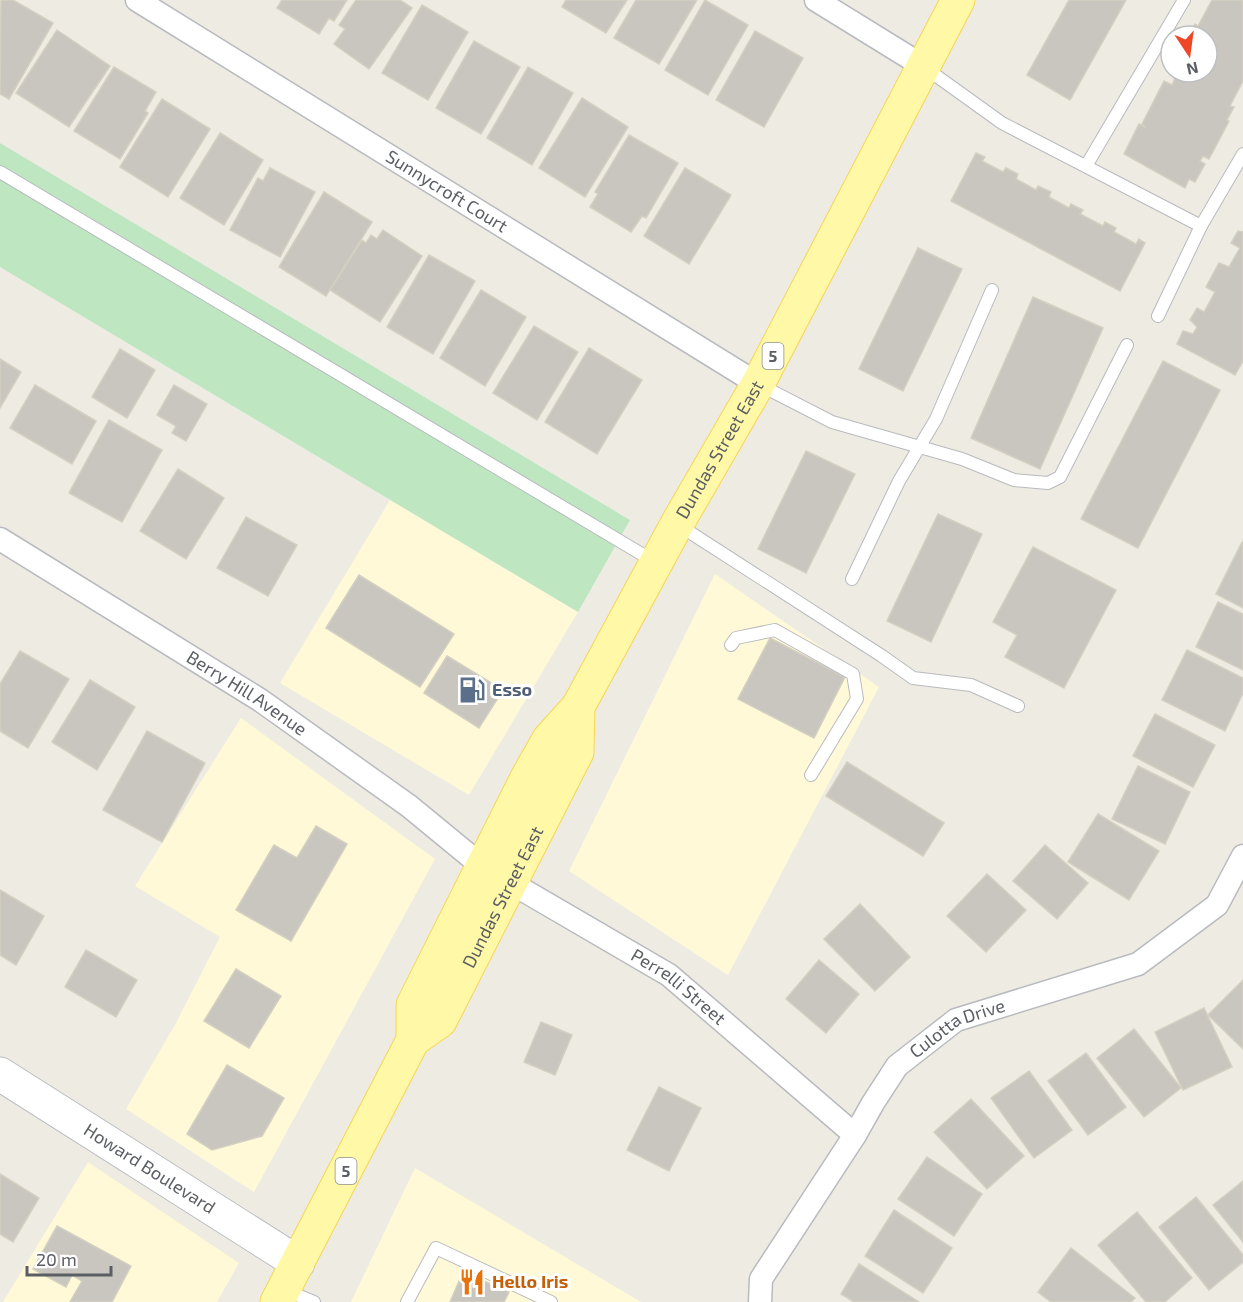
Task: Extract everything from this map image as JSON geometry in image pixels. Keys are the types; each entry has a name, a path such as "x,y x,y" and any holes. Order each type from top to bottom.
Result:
{"main road":[{"name":"Dundas Street East","path":"286,1285 413,1040 413,1005 482,866 549,739 578,707 676,524 758,384 958,0"},
{"name":"Dundas Street East","path":"413,1040 440,1021 577,752 578,707"}],"street":[{"path":"816,0 923,66"},
{"name":"Sunnycroft Court","path":"141,1 758,384"},
{"name":"Berry Hill Avenue","path":"0,539 260,700 409,806 482,866"},
{"name":"Culotta Drive","path":"760,1302 761,1280 897,1066 956,1020 1138,964 1217,905 1243,856"},
{"name":"Perrelli Street","path":"482,866 669,975 855,1135"},
{"name":"Howard Boulevard","path":"0,1074 286,1285"}],"lane":[{"path":"1086,166 1184,0"},
{"path":"923,66 1002,123 1201,226"},
{"path":"1158,316 1201,226 1243,154"},
{"path":"0,172 656,562"},
{"path":"852,579 899,481 936,419 992,290"},
{"path":"758,384 832,422 962,459 1014,480 1048,483 1060,477 1127,345"},
{"path":"676,524 913,678 971,685 1018,706"},
{"path":"731,645 736,638 776,630 853,674 857,699 811,775"},
{"path":"407,1302 436,1248 552,1302"},
{"path":"286,1285 314,1302"}],"shaded area":[{"path":"390,500 578,612 469,795 280,683"},
{"path":"715,574 879,687 728,975 569,871"},
{"path":"241,718 435,859 254,1192 126,1109 176,1023 220,937 135,886"},
{"path":"88,1162 239,1263 217,1302 3,1302"},
{"path":"415,1168 641,1302 351,1302"}],"green space":[{"path":"0,143 630,520 578,612 0,267"}],"building":[{"path":"1,0 13,0 53,23 9,99 0,94"},
{"path":"282,0 347,0 334,21 329,18 319,34 277,8"},
{"path":"356,0 400,0 412,8 369,69 334,44 345,29 339,25"},
{"path":"566,0 627,0 606,33 562,7"},
{"path":"636,0 697,0 659,64 614,38"},
{"path":"705,0 748,25 708,95 665,70"},
{"path":"1069,0 1126,0 1070,100 1027,75"},
{"path":"1212,0 1243,0 1243,81 1230,106 1234,107 1227,120 1229,121 1209,159 1203,156 1200,161 1205,164 1195,182 1189,179 1185,188 1124,154 1139,124 1145,127 1142,124 1162,84 1219,84 1219,24 1199,24"},
{"path":"422,5 468,32 428,100 382,73"},
{"path":"57,30 110,66 69,127 16,93"},
{"path":"755,31 803,58 764,127 716,100"},
{"path":"474,41 520,67 481,134 436,108"},
{"path":"114,67 156,92 145,111 148,113 120,159 74,131"},
{"path":"528,67 573,93 532,165 487,138"},
{"path":"582,98 628,127 585,197 539,168"},
{"path":"162,99 210,129 168,197 120,167"},
{"path":"220,133 263,160 224,225 180,198"},
{"path":"629,135 678,163 646,218 642,216 631,232 590,207 598,194 595,192"},
{"path":"976,153 985,157 982,161 1003,172 1006,168 1018,174 1016,179 1036,190 1038,186 1051,192 1049,197 1069,208 1071,204 1083,210 1080,214 1103,226 1105,222 1116,228 1114,232 1136,244 1139,239 1145,243 1120,291 951,201"},
{"path":"270,168 315,192 280,257 230,230 258,178 263,181"},
{"path":"685,168 731,195 689,264 644,236"},
{"path":"324,192 372,222 326,296 279,267"},
{"path":"383,230 422,256 380,322 330,290 362,240 366,243 371,235 377,239"},
{"path":"1238,231 1243,232 1243,361 1235,375 1177,344 1183,331 1193,334 1197,327 1190,320 1197,308 1204,312 1215,292 1206,287 1219,263 1229,267 1240,248 1231,243"},
{"path":"918,248 962,269 903,391 859,369"},
{"path":"429,255 475,281 433,354 387,327"},
{"path":"481,290 526,317 485,386 440,358"},
{"path":"1033,297 1103,328 1040,469 971,438"},
{"path":"534,326 578,352 537,420 493,393"},
{"path":"589,348 642,380 597,454 545,422"},
{"path":"120,349 155,370 127,418 92,397"},
{"path":"0,359 21,372 0,408"},
{"path":"1163,361 1220,390 1138,548 1081,519"},
{"path":"35,385 96,421 72,464 10,428"},
{"path":"174,385 207,404 186,441 172,433 176,426 157,415"},
{"path":"109,420 162,450 122,522 69,493"},
{"path":"806,451 855,474 806,573 758,549"},
{"path":"178,469 224,498 186,559 140,531"},
{"path":"938,514 982,534 931,642 887,621"},
{"path":"246,517 297,545 268,596 217,568"},
{"path":"1243,542 1243,608 1216,594"},
{"path":"1033,547 1116,590 1064,688 1005,657 1017,635 993,622"},
{"path":"359,575 454,634 420,687 326,628"},
{"path":"1218,602 1243,614 1243,670 1196,647"},
{"path":"770,638 845,677 814,738 738,699"},
{"path":"1187,650 1243,678 1243,693 1225,731 1162,700"},
{"path":"20,651 69,679 28,748 0,731 0,684"},
{"path":"447,656 503,690 479,728 424,693"},
{"path":"90,680 135,707 97,770 52,742"},
{"path":"1155,714 1215,745 1193,787 1133,756"},
{"path":"147,731 205,763 162,842 103,810"},
{"path":"847,762 944,823 923,856 826,796"},
{"path":"1138,766 1190,792 1165,844 1112,819"},
{"path":"1098,814 1159,851 1129,900 1068,862"},
{"path":"316,826 347,844 291,941 236,910 274,845 297,858"},
{"path":"1045,845 1088,883 1057,919 1013,881"},
{"path":"987,874 1026,910 986,952 947,916"},
{"path":"0,890 44,916 16,965 0,955"},
{"path":"860,904 910,957 875,991 824,939"},
{"path":"86,950 137,980 116,1017 65,987"},
{"path":"819,960 859,994 826,1033 786,999"},
{"path":"236,969 281,996 249,1048 204,1021"},
{"path":"1243,980 1243,1049 1208,1015"},
{"path":"1204,1008 1232,1067 1183,1090 1155,1032"},
{"path":"541,1022 572,1035 555,1075 524,1062"},
{"path":"1134,1029 1181,1088 1144,1117 1097,1058"},
{"path":"1086,1053 1126,1107 1088,1135 1048,1081"},
{"path":"227,1065 284,1098 262,1136 212,1150 187,1134"},
{"path":"1029,1071 1072,1130 1034,1158 991,1098"},
{"path":"659,1087 701,1108 669,1171 627,1150"},
{"path":"971,1099 1024,1156 987,1189 934,1132"},
{"path":"927,1157 982,1194 954,1236 898,1199"},
{"path":"0,1174 39,1198 13,1242 0,1234"},
{"path":"1243,1181 1243,1242 1213,1205"},
{"path":"1196,1197 1243,1255 1243,1262 1209,1290 1159,1227"},
{"path":"894,1210 952,1248 923,1293 865,1256"},
{"path":"1137,1212 1192,1278 1165,1302 1146,1302 1098,1245"},
{"path":"57,1226 131,1266 112,1302 70,1302 82,1281 72,1275 66,1287 33,1269"},
{"path":"1071,1248 1135,1298 1131,1302 1051,1302 1038,1292"},
{"path":"859,1264 919,1302 854,1302 841,1294"},
{"name":"Hello Iris","path":"463,1272 509,1292 504,1302 450,1302"}],"place":[{"name":"Esso","path":"472,690"},
{"name":"Hello Iris","path":"472,1282"}]}
